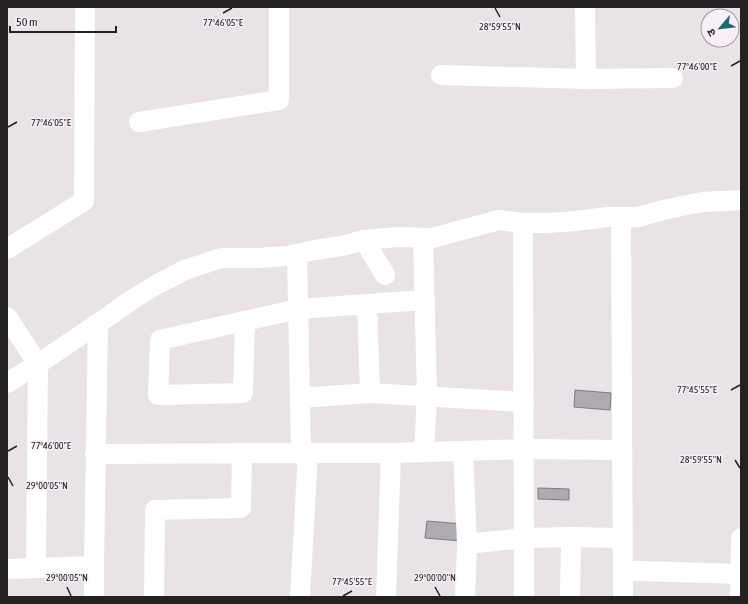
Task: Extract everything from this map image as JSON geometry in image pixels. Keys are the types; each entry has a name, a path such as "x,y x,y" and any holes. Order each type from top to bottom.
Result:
{"street":[{"path":"7,250 84,201 85,7"},
{"path":"139,122 279,100 279,7"},
{"path":"585,7 586,79"},
{"path":"441,75 586,79 673,78"},
{"path":"7,383 38,364 133,299 185,270 221,258 287,256 342,246 364,240 397,237 432,238 499,220 523,223 575,221 608,217 638,217 702,202 741,200"},
{"path":"621,217 623,597"},
{"path":"523,223 524,597"},
{"path":"424,238 427,396 424,452"},
{"path":"364,240 385,275"},
{"path":"297,254 300,398 305,453 300,597"},
{"path":"245,321 243,393 158,395 160,340 298,309 425,300"},
{"path":"367,304 370,393"},
{"path":"7,317 38,364 36,568"},
{"path":"94,597 98,323"},
{"path":"300,398 370,393 524,402"},
{"path":"96,454 391,453 524,449 622,450"},
{"path":"463,451 467,544 465,597"},
{"path":"154,597 155,510 241,508 242,453"},
{"path":"386,597 391,453"},
{"path":"570,597 571,537"},
{"path":"467,544 524,538 622,538"},
{"path":"740,597 741,538"},
{"path":"7,569 94,566"},
{"path":"623,571 741,574"}],"building":[{"path":"575,390 611,393 610,410 574,407"},
{"path":"538,488 569,489 569,500 538,499"},
{"path":"427,521 463,524 461,541 425,538"}]}
